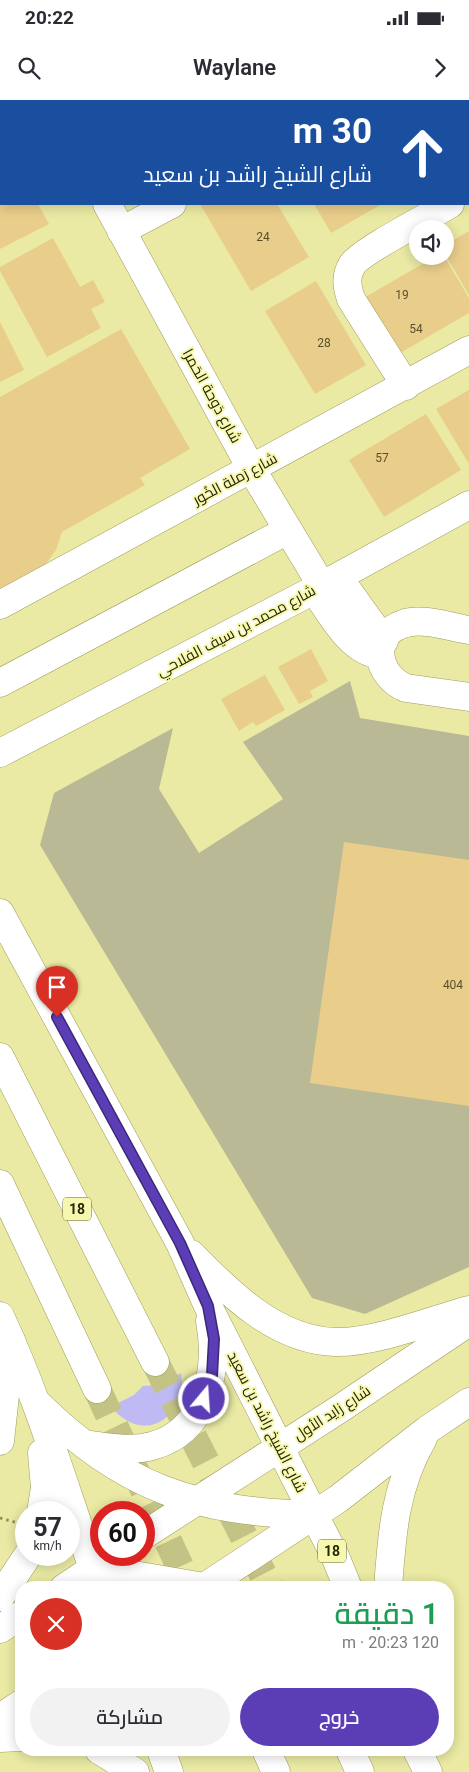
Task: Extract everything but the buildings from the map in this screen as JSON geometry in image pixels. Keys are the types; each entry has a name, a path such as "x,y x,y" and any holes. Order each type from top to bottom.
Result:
{"main road":[{"name":"شارع دَوحة الحَمرا","path":"108,205 252,470 288,530 325,584 382,648 385,672 397,684 406,688 469,697"},
{"path":"121,231 170,205"},
{"path":"406,386 351,299 346,282 348,273 359,257 448,205"},
{"name":"شارع رَملة الخُور","path":"0,605 252,470 469,350"},
{"name":"شارع محمد بن سيف الفلاحي","path":"2,747 325,584 469,505"},
{"path":"0,683 288,530"},
{"path":"382,648 395,628 410,622 469,630"},
{"name":"شارع الشيخ راشد بن سعيد","path":"0,913 180,1243 208,1306 335,1556 345,1581"},
{"name":"18","path":"0,1057 155,1362"},
{"path":"0,1184 97,1389"},
{"path":"180,1243 244,1305 276,1325 306,1338 336,1342 369,1338 469,1310"},
{"path":"80,1443 134,1449 152,1446 184,1431 197,1415 212,1376 214,1339 208,1306"},
{"name":"شارع زايد الأول","path":"155,1528 469,1322"},
{"path":"6,1328 38,1404 69,1502 102,1570"},
{"path":"0,1441 6,1328"},
{"path":"215,1581 362,1482 427,1430 469,1402"},
{"path":"38,1404 80,1443 112,1465 143,1482 194,1501 235,1510 314,1515"},
{"path":"38,1404 45,1488 43,1501"},
{"path":"389,1581 396,1505 403,1479 427,1430"},
{"path":"0,1597 21,1566"},
{"path":"79,1581 102,1570 169,1581"},
{"path":"0,1629 15,1619"},
{"path":"0,1718 15,1708"},
{"path":"0,1738 15,1737"},
{"path":"109,1756 135,1772"},
{"path":"163,1756 169,1772"},
{"path":"182,1756 183,1772"},
{"path":"269,1756 276,1772"},
{"path":"353,1756 360,1772"},
{"path":"420,1756 428,1772"}],"path":[{"path":"0,1518 15,1523"}],"green space":[{"path":"350,681 360,718 469,736 469,1267 365,1314 312,1298 40,845 54,793 173,728 159,789 199,853 283,799 243,742"}],"shaded area":[{"path":"181,1373 181,1392 178,1401 167,1417 159,1422 150,1425 135,1424 123,1418 110,1407 134,1395 143,1386 157,1385"}],"tunnel":[{"path":"155,1362 266,1581"},
{"path":"97,1389 187,1581"}],"route":[{"path":"57,1017 180,1243 208,1306 214,1339 212,1376 204,1399"}]}
